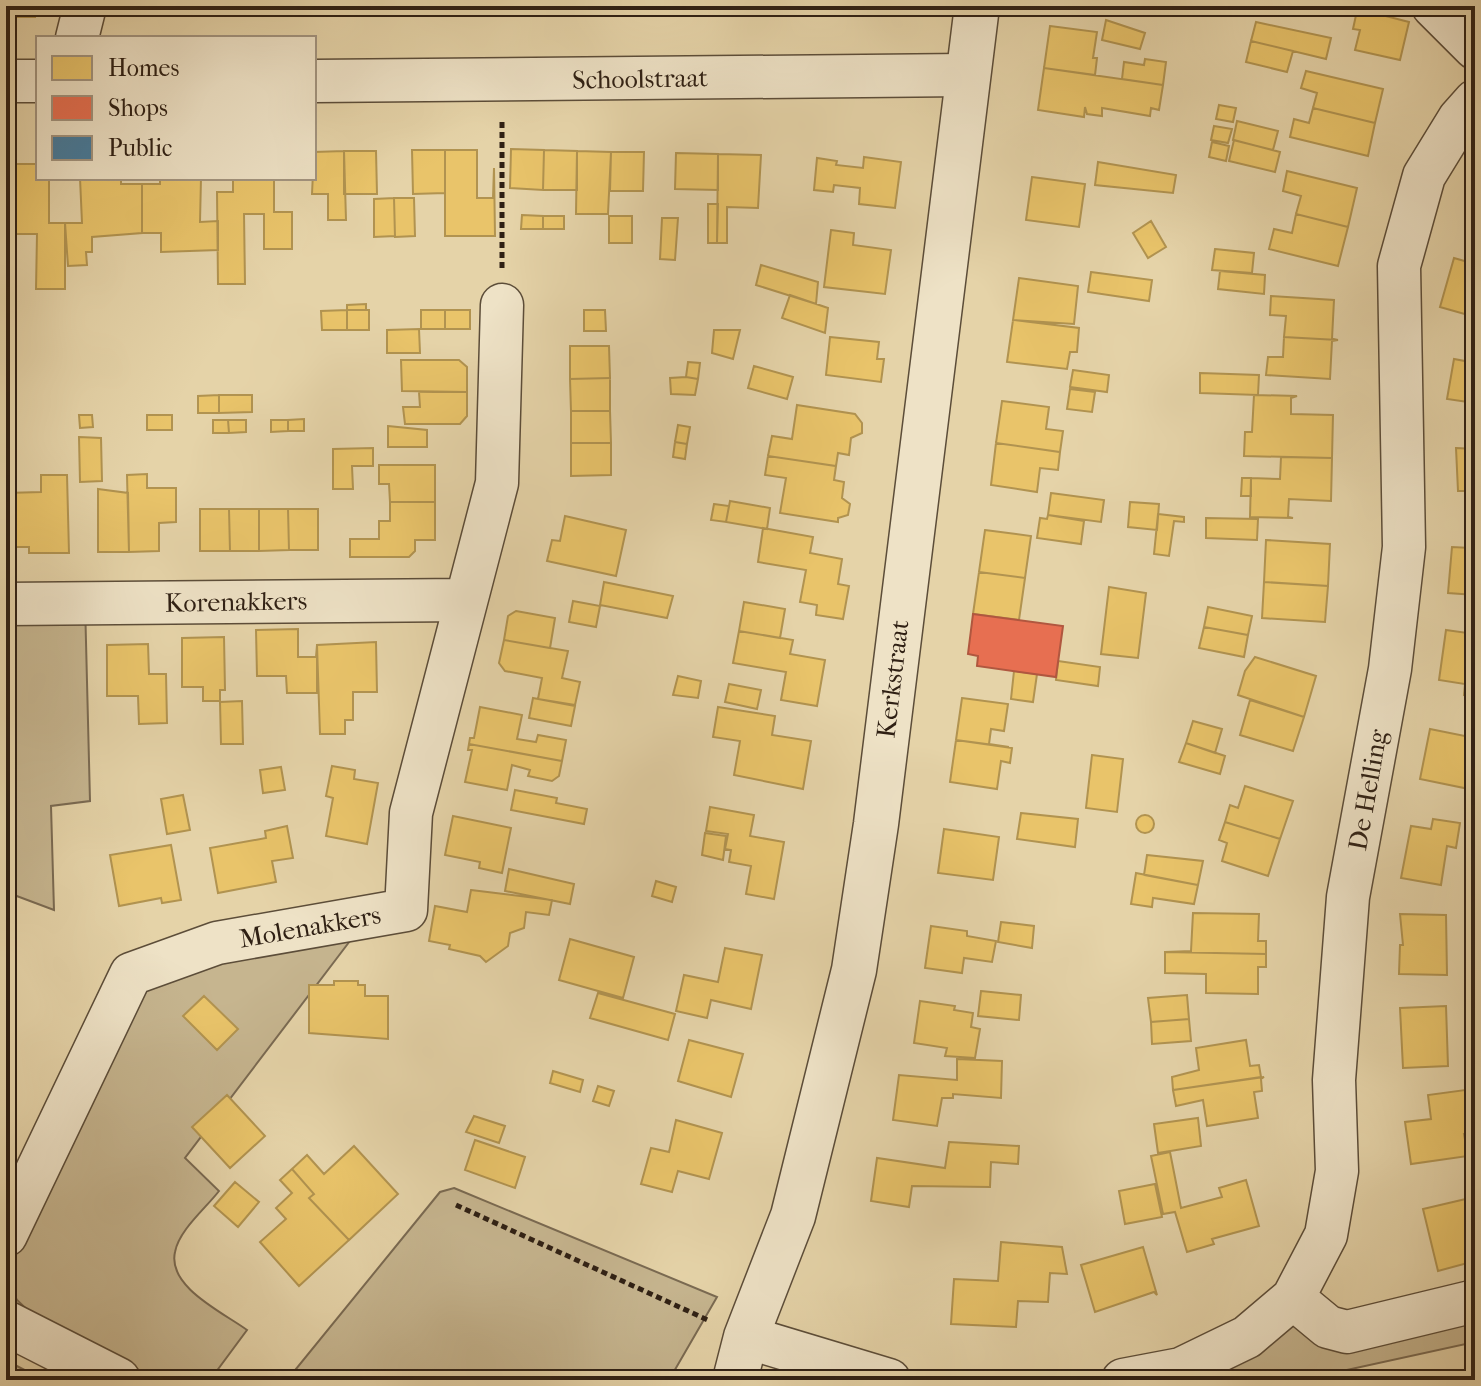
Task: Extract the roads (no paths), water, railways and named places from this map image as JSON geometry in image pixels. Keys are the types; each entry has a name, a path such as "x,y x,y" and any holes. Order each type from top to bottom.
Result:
{"street":[{"path":"78,36 85,6"},
{"name":"Kerkstraat","path":"735,1380 746,1337 793,1216 854,970 876,824 966,75 977,6"},
{"path":"1433,6 1475,48"},
{"name":"Schoolstraat","path":"316,81 966,75"},
{"path":"6,81 36,81"},
{"name":"De Helling","path":"1123,1380 1181,1369 1247,1337 1293,1298 1326,1235 1337,1171 1334,1080 1348,897 1390,669 1404,547 1399,266 1424,176 1459,119 1475,101"},
{"name":"Molenakkers","path":"6,1235 131,974 217,943 406,910 411,813 497,483 502,305"},
{"name":"Korenakkers","path":"6,604 466,600"},
{"path":"1293,1298 1328,1327 1347,1332 1475,1301"},
{"path":"6,1323 118,1380"},
{"path":"746,1337 889,1380"},
{"name":"Kerkstraat","path":"716,1380 746,1337"}]}
